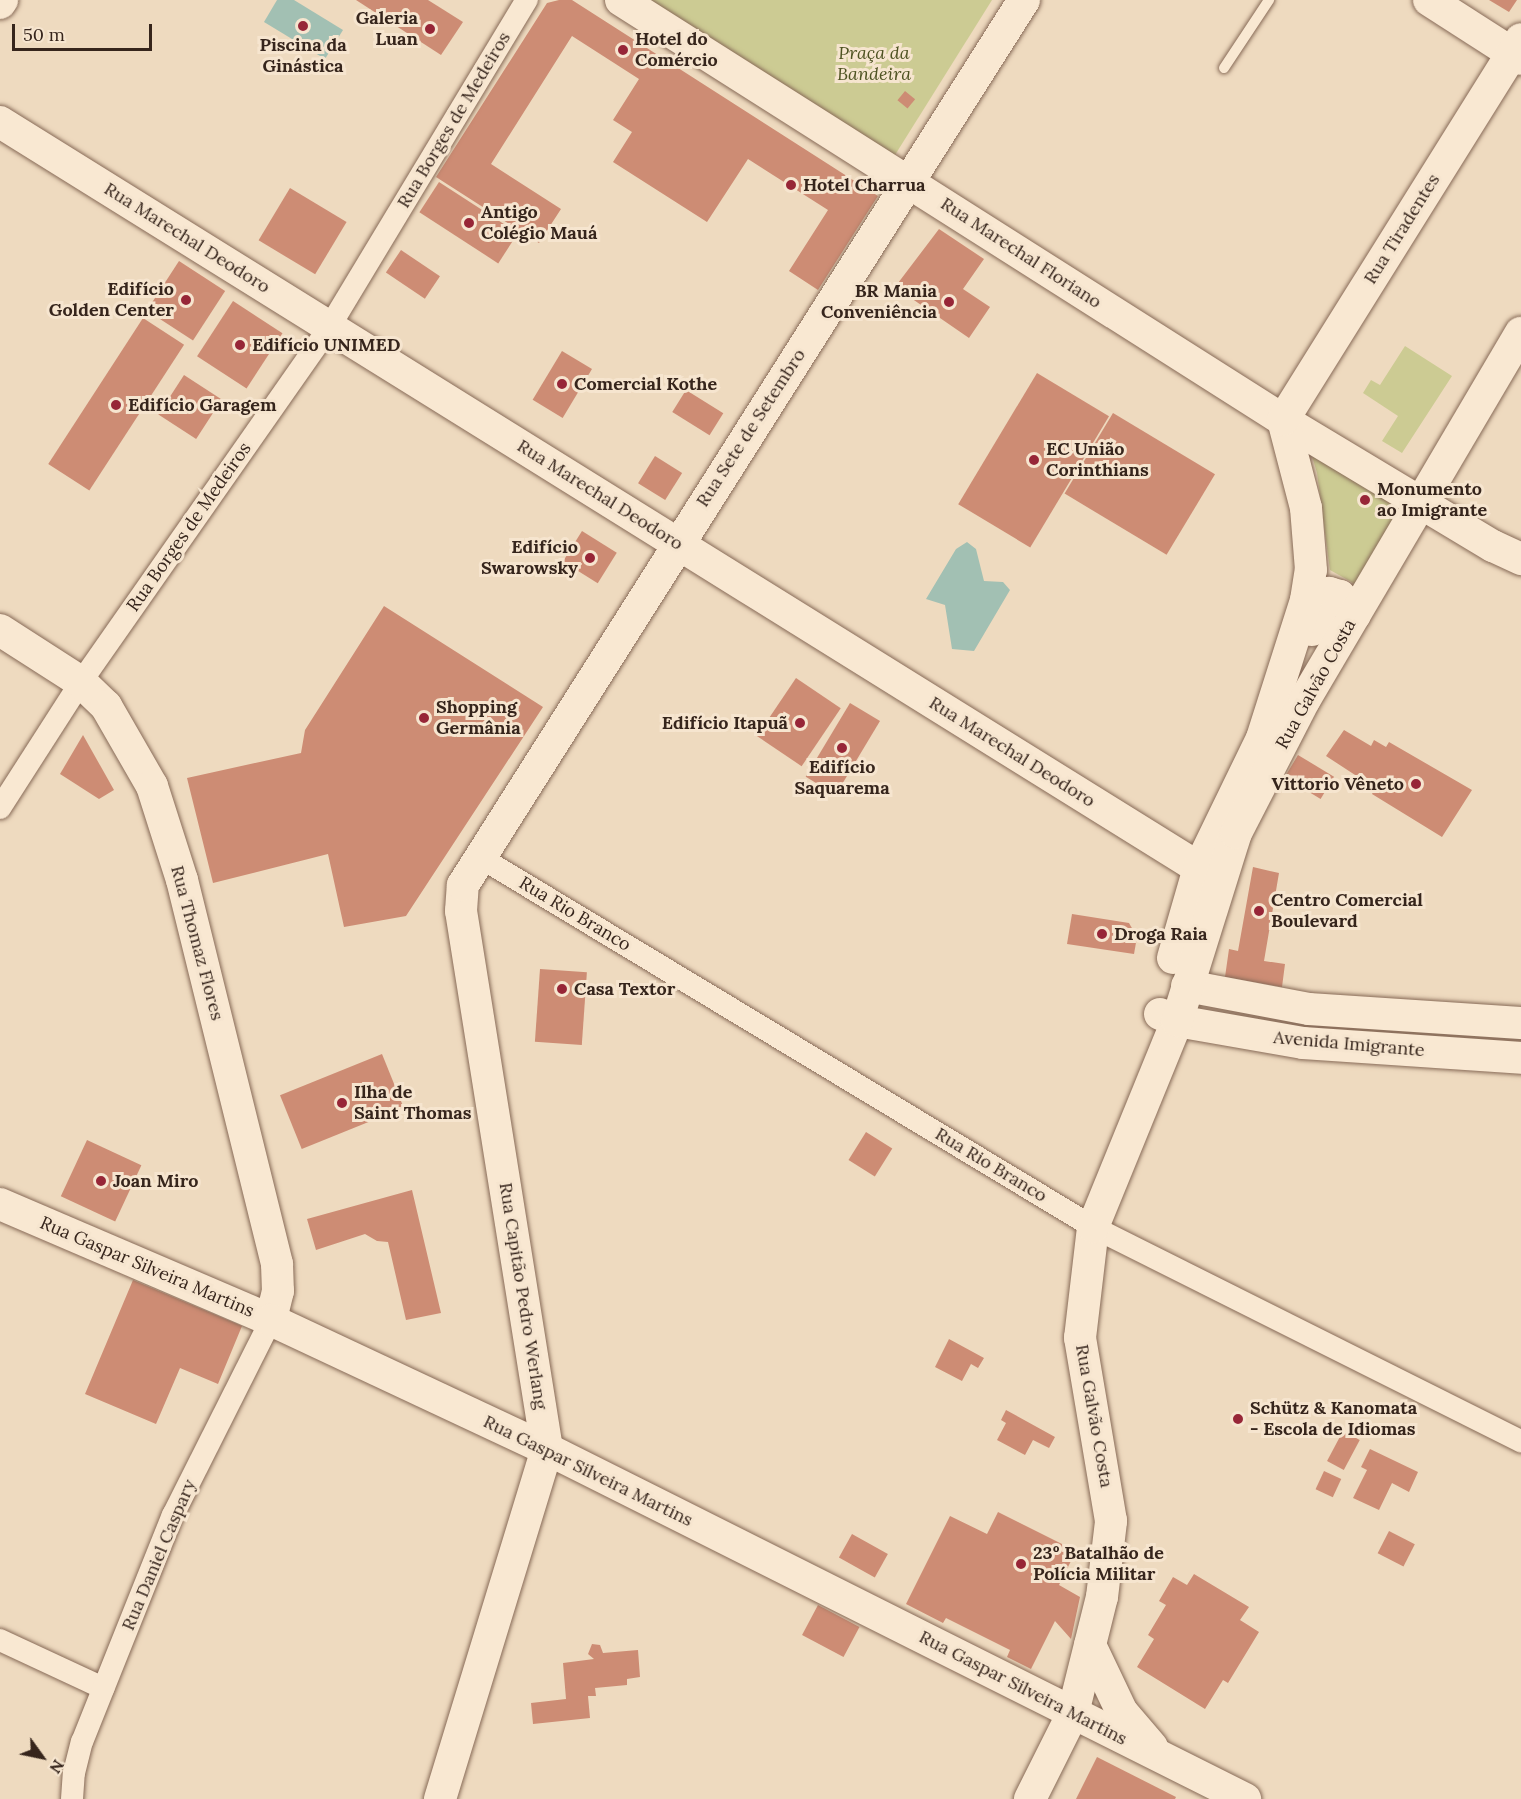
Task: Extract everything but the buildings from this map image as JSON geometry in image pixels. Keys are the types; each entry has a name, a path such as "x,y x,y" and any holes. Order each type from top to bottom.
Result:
{"street":[{"name":"Rua Borges de Medeiros","path":"0,808 81,682 330,326 527,0"},
{"name":"Rua Marechal Floriano","path":"621,0 1283,420 1493,546 1521,559"},
{"name":"Rua Sete de Setembro","path":"478,856 1024,0"},
{"path":"1429,0 1518,50"},
{"name":"Rua Tiradentes","path":"1283,420 1518,50"},
{"name":"Rua Marechal Deodoro","path":"0,122 1199,868"},
{"name":"Rua Galvão Costa","path":"1168,1015 1187,986 1236,832 1358,609 1521,333"},
{"name":"Rua Galvão Costa","path":"1030,1799 1073,1713 1102,1597 1111,1521 1080,1338 1093,1227 1150,1091 1199,868 1262,738 1297,636 1311,570 1300,474 1283,420"},
{"path":"1311,570 1344,583 1358,609"},
{"path":"1262,738 1280,709 1324,597 1333,593 1358,609"},
{"name":"Rua Thomaz Flores","path":"0,630 81,682 106,706 152,786 182,880 277,1263 278,1292 271,1320"},
{"name":"Rua Rio Branco","path":"478,856 1093,1227 1521,1442"},
{"name":"Rua Capitão Pedro Werlang","path":"440,1799 547,1449 461,910 463,885 478,856"},
{"name":"Avenida Imigrante","path":"1187,986 1308,1009 1521,1023"},
{"name":"Avenida Imigrante","path":"1168,1015 1303,1043 1521,1058"},
{"name":"Rua Gaspar Silveira Martins","path":"0,1204 271,1320 547,1449 1245,1799"},
{"name":"Rua Daniel Caspary","path":"72,1799 74,1773 103,1688 173,1515 271,1320"},
{"path":"0,1640 103,1688"},
{"name":"Rua Gaspar Silveira Martins","path":"1090,1645 1122,1712 1166,1760"}],"lane":[{"path":"1224,68 1269,0"}],"green space":[{"name":"Praça da Bandeira","path":"647,0 992,0 895,155"},
{"path":"1405,346 1452,376 1402,453 1382,441 1398,416 1363,393 1371,380 1380,385"},
{"path":"1306,435 1408,499 1355,584 1330,570 1317,473"}],"shaded area":[{"name":"Piscina da Ginástica","path":"277,0 294,0 343,30 325,59 264,22"},
{"path":"967,542 976,549 984,581 1003,582 1010,590 974,651 952,649 945,605 926,599 956,549"}],"place":[{"name":"Piscina da Ginástica","path":"303,26"},
{"name":"Galeria Luan","path":"430,29"},
{"name":"Hotel do Comércio","path":"623,50"},
{"name":"Hotel Charrua","path":"791,185"},
{"name":"Antigo Colégio Mauá","path":"469,223"},
{"name":"Edifício Golden Center","path":"186,300"},
{"name":"BR Mania Conveniência","path":"949,302"},
{"name":"Edifício UNIMED","path":"240,345"},
{"name":"Comercial Kothe","path":"562,384"},
{"name":"Edifício Garagem","path":"116,405"},
{"name":"EC União Corinthians","path":"1034,460"},
{"name":"Monumento ao Imigrante","path":"1365,500"},
{"name":"Edifício Swarowsky","path":"590,558"},
{"name":"Shopping Germânia","path":"424,718"},
{"name":"Edifício Itapuã","path":"800,723"},
{"name":"Edifício Saquarema","path":"842,748"},
{"name":"Vittorio Vêneto","path":"1416,784"},
{"name":"Centro Comercial Boulevard","path":"1259,911"},
{"name":"Droga Raia","path":"1102,934"},
{"name":"Casa Textor","path":"562,989"},
{"name":"Ilha de Saint Thomas","path":"342,1103"},
{"name":"Joan Miro","path":"101,1181"},
{"name":"Schütz & Kanomata - Escola de Idiomas","path":"1238,1419"},
{"name":"23º Batalhão de Polícia Militar","path":"1021,1564"}]}
